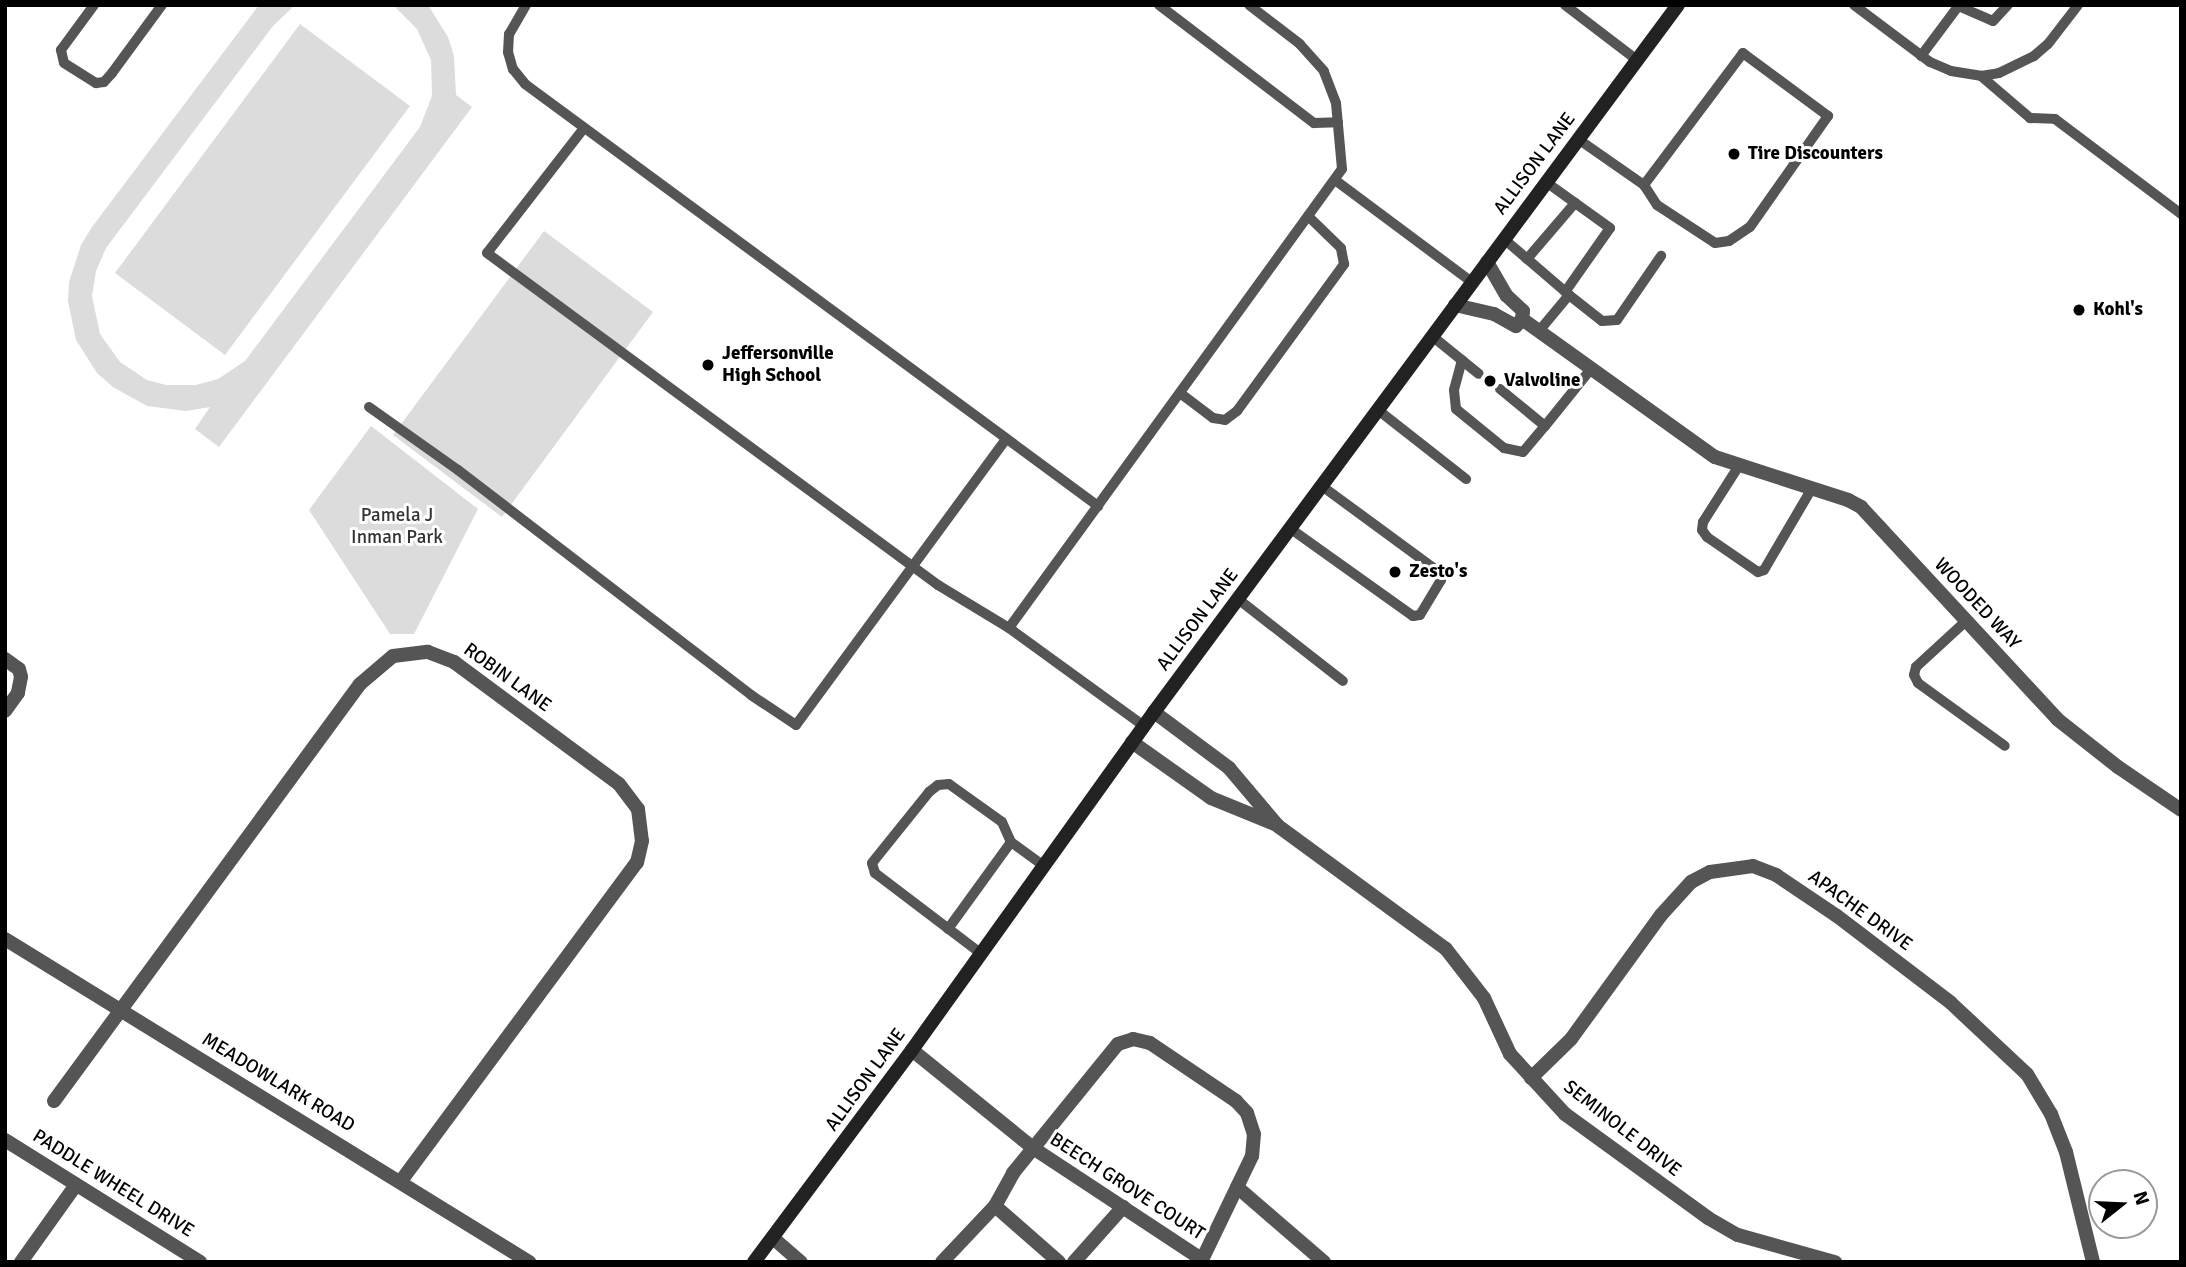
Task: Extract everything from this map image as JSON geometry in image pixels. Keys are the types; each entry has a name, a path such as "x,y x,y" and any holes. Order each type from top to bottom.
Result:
{"main road":[{"name":"ALLISON LANE","path":"754,1262 912,1050 1154,712 1678,5"}],"street":[{"path":"1455,305 1494,314 1516,326 1522,319 1523,311 1507,296 1487,262"},
{"name":"WOODED WAY","path":"1522,319 1715,457 1811,490 1848,499 1861,507 2057,719 2181,810"},
{"name":"ROBIN LANE","path":"54,1101 360,684 379,665 402,654 428,652 454,662 620,784 638,809 642,841 637,862 401,1181"},
{"path":"5,659 19,669 21,677 18,693 5,711"},
{"name":"SEMINOLE DRIVE","path":"1154,712 1229,768 1278,826"},
{"name":"SEMINOLE DRIVE","path":"1132,742 1211,798 1278,826 1446,949 1484,998 1510,1054 1565,1114 1708,1218 1738,1235 1769,1246 1835,1262"},
{"name":"APACHE DRIVE","path":"1531,1079 1571,1039 1661,915 1691,882 1710,872 1753,866 1776,875 1847,924 1951,1003 2026,1074 2051,1114 2066,1152 2094,1262"},
{"name":"MEADOWLARK ROAD","path":"5,939 529,1262"},
{"name":"BEECH GROVE COURT","path":"912,1050 1033,1148 1200,1260 1252,1156 1254,1134 1247,1113 1236,1101 1150,1043 1133,1039 1118,1044 1033,1148 1013,1173 995,1206 943,1262"},
{"name":"PADDLE WHEEL DRIVE","path":"5,1140 200,1262"},
{"path":"21,1262 76,1185"},
{"path":"1237,1186 1324,1262"},
{"path":"995,1206 1059,1262"},
{"path":"1074,1262 1122,1207"},
{"path":"773,1238 801,1262"}],"lane":[{"path":"94,5 61,50 64,63 96,83 104,82 112,73 162,5"},
{"path":"526,5 509,34 508,52 513,69 525,85 1098,506"},
{"path":"1159,5 1314,123 1338,122"},
{"path":"1009,628 1342,169 1334,91 1320,64 1300,44 1249,5"},
{"path":"1565,5 1637,60"},
{"path":"1854,5 1921,56 1951,71 1981,76 1999,73 2034,56 2048,44 2077,5"},
{"path":"1921,56 1958,6 1993,21 2008,5"},
{"path":"1578,139 1644,185 1657,205 1715,243 1729,241 1750,227 1828,116 1743,53 1644,185"},
{"path":"1981,76 2030,118 2055,119 2181,214"},
{"path":"584,128 487,253 913,566 1009,628 1144,726"},
{"path":"1335,180 1472,282"},
{"path":"1539,331 1610,228 1546,182"},
{"path":"1527,259 1575,203"},
{"path":"1180,393 1213,418 1225,419 1237,411 1253,390 1344,264 1341,248 1308,216"},
{"path":"1504,239 1602,321 1616,320 1661,256"},
{"path":"1432,336 1479,374"},
{"path":"1462,360 1454,390 1455,410 1504,448 1523,452 1591,369"},
{"path":"1500,389 1545,426"},
{"path":"369,407 458,470 751,695 796,725 1005,440"},
{"path":"1378,410 1466,479"},
{"path":"1734,462 1703,522 1702,530 1707,537 1758,572 1764,570 1811,490"},
{"path":"1291,529 1413,616 1420,615 1441,580 1439,572 1322,486"},
{"path":"1238,599 1343,681"},
{"path":"1966,621 1916,667 1914,675 1919,683 2005,746"},
{"path":"979,953 874,873 873,863 929,792 938,785 949,784 1002,822 1011,842 1043,865"},
{"path":"948,929 1011,842"}],"green space":[{"path":"259,5 295,5 273,26 106,248 96,271 92,296 100,334 120,362 147,380 166,385 196,385 218,379 245,361 420,127 432,96 431,60 417,29 393,5 428,5 448,37 454,56 456,95 472,107 219,447 195,429 210,407 186,411 147,406 113,387 97,373 76,340 68,301 69,282 81,245 92,227"},
{"path":"300,24 410,106 225,355 115,273"},
{"path":"544,231 653,312 502,517 393,435"},
{"name":"Pamela J Inman Park","path":"371,426 478,509 414,634 390,634 309,510"}],"place":[{"name":"Tire Discounters","path":"1734,154"},
{"name":"Kohl's","path":"2079,310"},
{"name":"Jeffersonville High School","path":"708,365"},
{"name":"Valvoline","path":"1490,381"},
{"name":"Zesto's","path":"1395,572"}]}
